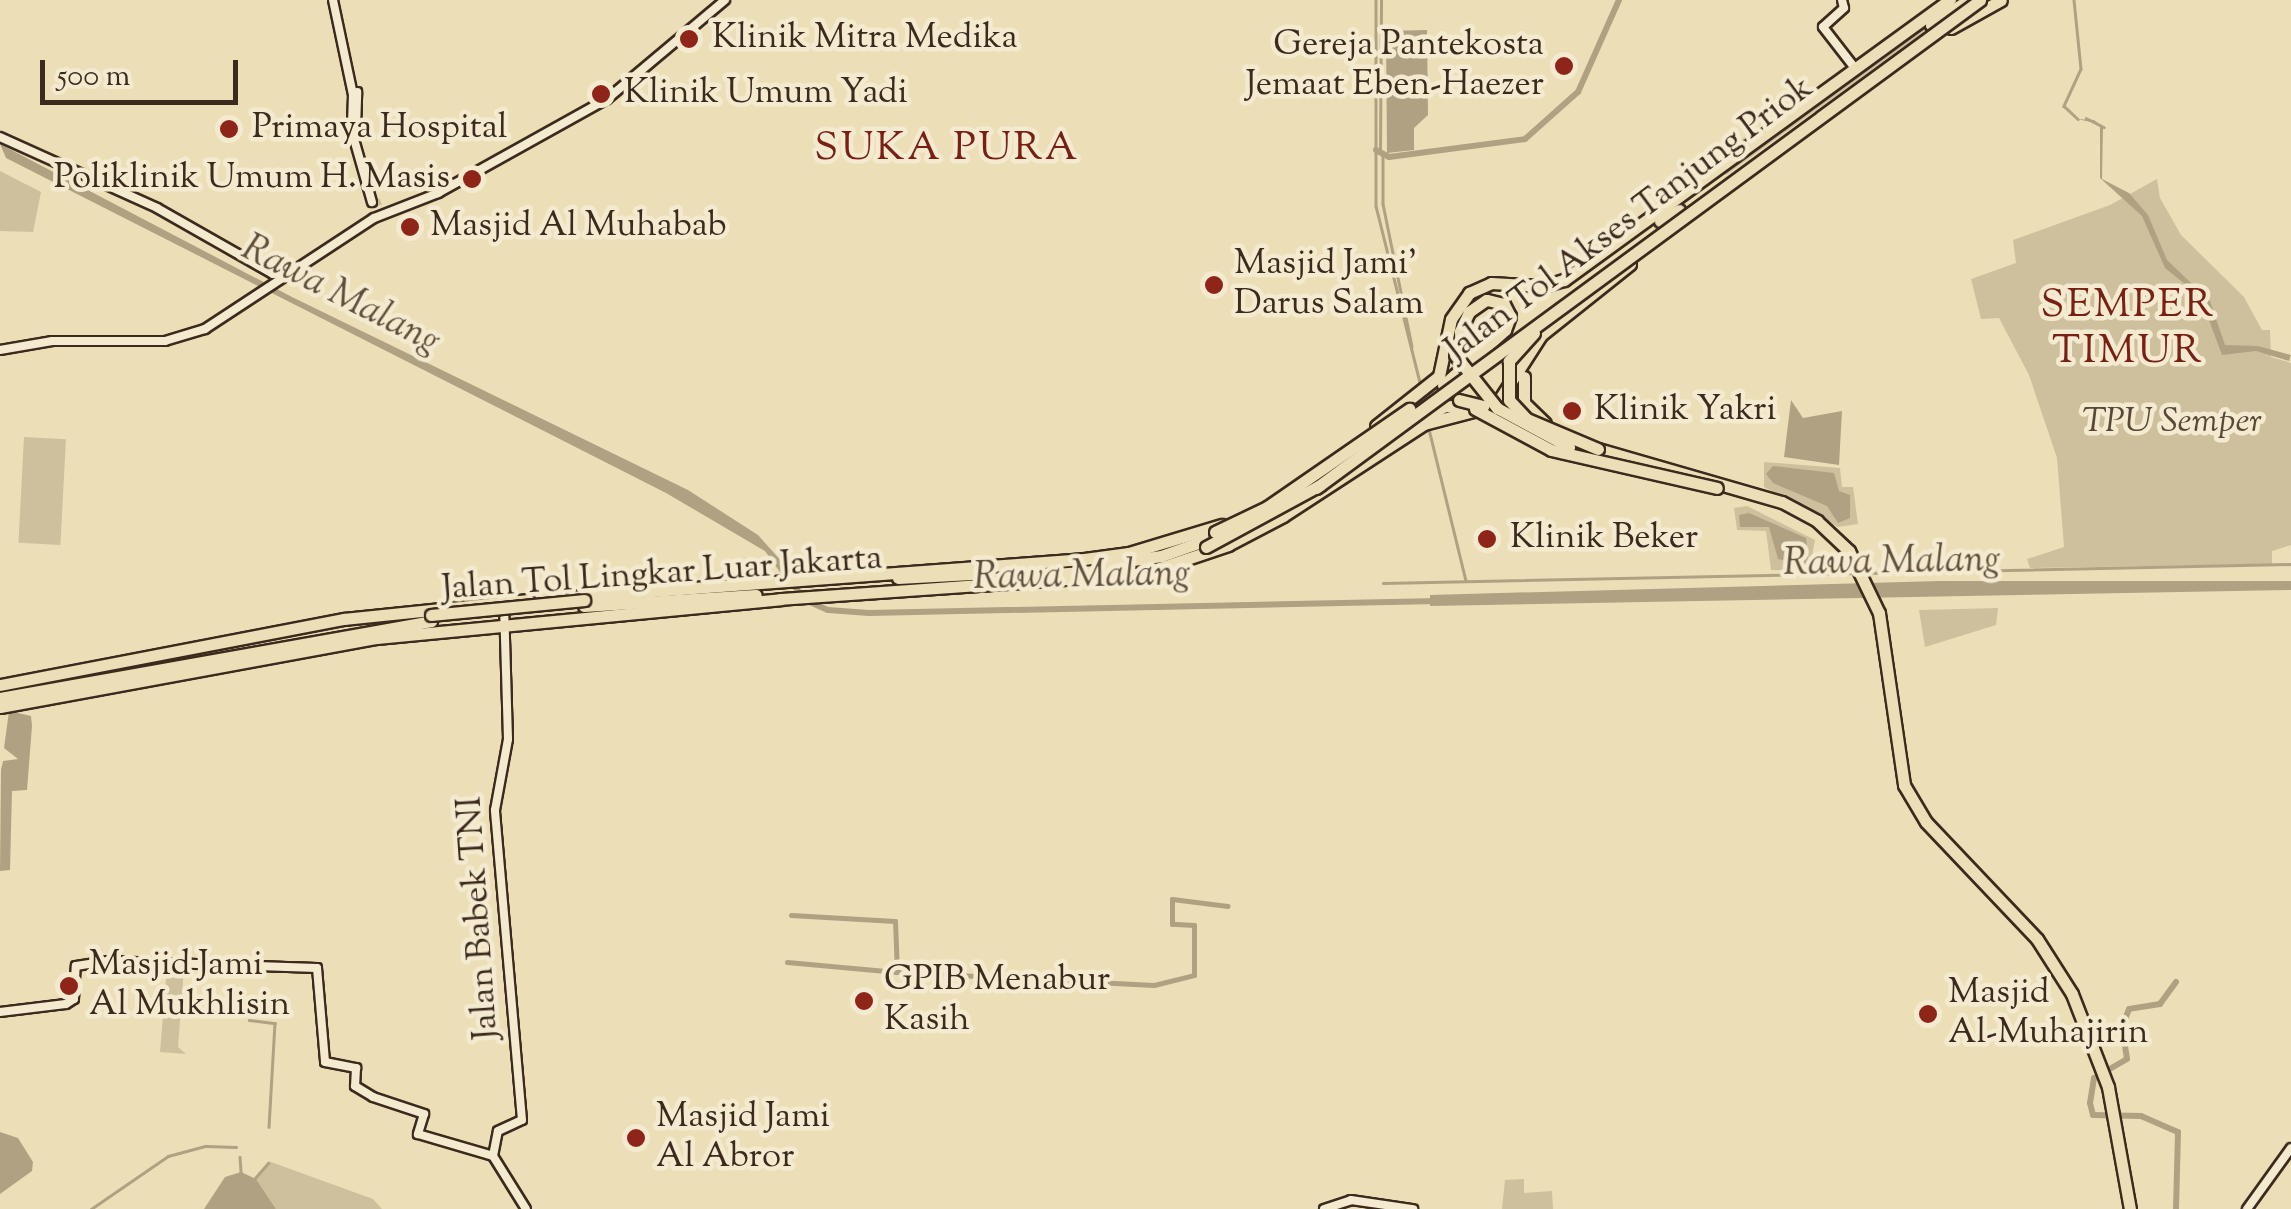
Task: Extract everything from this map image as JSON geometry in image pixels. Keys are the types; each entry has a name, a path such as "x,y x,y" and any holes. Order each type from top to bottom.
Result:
{"highway":[{"path":"1312,485 1320,464 1434,383 1445,362 1451,319 1469,293 1496,283 1560,282 1950,0"},
{"name":"Jalan Tol Akses Tanjung Priok","path":"1312,485 1678,210 1968,0"},
{"name":"Jalan Tol Akses Tanjung Priok","path":"1312,485 1980,0"},
{"path":"1208,533 1312,485 1335,483 1424,424 1496,405 1512,390 1536,342 1739,181 1920,49 2002,0"},
{"path":"1726,165 1728,178 1739,181"},
{"path":"1709,176 1719,178 1724,193"},
{"path":"1475,382 1453,339 1458,318 1474,298 1499,289 1559,290 1678,210"},
{"path":"1597,278 1516,350 1505,381 1523,416 1597,452"},
{"path":"1443,385 1458,373 1473,360 1493,343 1507,327 1509,311 1496,300 1474,306 1460,330 1460,349 1466,365 1468,369 1475,382 1534,432 1718,486"},
{"path":"1536,342 1522,396 1534,416 1562,432 1802,519 1853,568 1873,614 1898,788 1921,826 2024,931 2067,997 2097,1068 2128,1209"},
{"path":"1,695 344,619 504,602 778,591 846,594 996,588 1142,574 1228,545 1312,485 1450,400 1476,403 1540,440 1597,452"},
{"path":"1,695 342,643 778,591 844,576 1129,553 1208,533 1268,507 1420,403"},
{"path":"1335,483 1434,411 1470,407 1550,450 1718,486"},
{"path":"1320,464 1322,478 1335,483"},
{"name":"Jalan Tol Lingkar Luar Jakarta","path":"778,591 894,578 1143,560 1202,543 1312,485"},
{"name":"Jalan Tol Lingkar Luar Jakarta","path":"1,695 431,618 584,603 947,582 1162,561 1250,528 1312,485"},
{"path":"894,578 976,566"},
{"path":"947,582 1099,579"},
{"path":"519,601 509,612 521,623"}],"street":[{"path":"335,0 368,188 376,208"},
{"path":"0,350 52,340 166,342 205,329 287,279 376,208 438,192 607,100 725,0"},
{"path":"1842,0 1844,8 1823,27 1854,67"},
{"path":"0,137 34,155 37,149 109,184 273,274 312,261"},
{"name":"Jalan Babek TNI","path":"493,1156 498,1130 521,1123 522,1112 494,801 508,738 504,602"},
{"path":"0,1012 71,1001 78,965 122,960 318,969 326,1063 356,1068 355,1086 424,1114 418,1134 493,1156 526,1209"},
{"path":"2247,1209 2291,1148"},
{"path":"1324,1209 1356,1200 1414,1209"}],"green space":[{"path":"1950,0 1968,0 1726,175 1726,167 1629,235 1626,227 1745,137 1750,146"},
{"path":"0,171 41,192 33,232 0,231"},
{"name":"TPU Semper","path":"2157,179 2160,198 2181,235 2244,297 2262,330 2270,330 2271,357 2291,363 2291,545 2272,551 2272,564 2030,568 2027,559 2064,547 2057,458 2029,375 1999,318 1981,319 1971,279 2016,263 2013,240 2110,205"},
{"path":"24,437 66,439 60,545 18,543"},
{"path":"1764,462 1840,468 1842,487 1853,487 1858,524 1838,527 1764,487"},
{"path":"1747,506 1815,540 1812,556 1829,555 1825,568 1834,571 1771,570 1766,531 1737,530 1734,508"},
{"path":"1998,608 1996,625 1925,647 1919,610"},
{"path":"167,967 184,968 178,1047 186,1054 160,1052"},
{"path":"271,1162 373,1199 382,1209 276,1209 256,1179"},
{"path":"1524,1179 1524,1193 1552,1191 1553,1209 1502,1209 1505,1180"}],"shaded area":[{"path":"1427,30 1428,115 1414,128 1414,150 1387,153 1386,31"},
{"path":"2100,125 2102,179 2129,193 2148,215 2167,260 2210,301 2225,345 2258,346 2291,355 2289,361 2256,351 2222,355 2200,296 2165,268 2142,216 2100,178"},
{"path":"0,144 292,297 688,490 758,535 792,573 782,575 765,551 666,493 6,158"},
{"path":"1791,400 1803,418 1842,411 1839,465 1784,457"},
{"path":"1773,466 1834,473 1839,491 1850,495 1850,518 1838,523 1827,506 1773,483 1766,474"},
{"path":"1749,513 1806,538 1809,566 1778,559 1769,527 1740,527 1739,515"},
{"path":"1940,581 2291,581 2291,590 1430,606 1430,595"},
{"path":"9,711 31,716 32,726 27,790 12,791 10,870 0,871 1,770 3,761 18,759 4,748"},
{"path":"0,1132 18,1138 33,1162 32,1171 0,1194"},
{"path":"241,1172 256,1179 276,1209 204,1209 225,1177"}],"waterway":[{"path":"1376,0 1376,206 1420,383"},
{"path":"1380,151 1381,0"},
{"path":"1376,150 1389,157 1525,139 1578,92 1619,0"},
{"path":"2074,0 2081,69 2064,106 2078,119"},
{"path":"2086,118 2104,127"},
{"path":"1383,156 1383,204 1412,346"},
{"path":"1429,429 1466,581"},
{"path":"1864,573 2291,564"},
{"path":"1383,583 1856,573"},
{"name":"Rawa Malang","path":"792,582 803,599 828,610 869,613 1438,601"},
{"path":"791,915 895,921 897,972 1154,985 1194,975 1194,925 1172,924 1172,899 1228,906"},
{"path":"787,962 897,972"},
{"path":"2176,982 2160,1004 2129,1009 2122,1027 2127,1059 2094,1078 2090,1103 2093,1115 2141,1116 2178,1132 2176,1209"},
{"path":"249,1020 275,1023 269,1127"},
{"path":"91,1209 168,1156 206,1146 236,1147"},
{"path":"240,1157 241,1172"},
{"path":"255,1178 268,1163"}],"tunnel":[{"path":"376,200 378,206"}],"place":[{"name":"Klinik Mitra Medika","path":"689,39"},
{"name":"Gereja Pantekosta Jemaat Eben-Haezer","path":"1564,66"},
{"name":"Klinik Umum Yadi","path":"601,94"},
{"name":"Primaya Hospital","path":"229,129"},
{"name":"Poliklinik Umum H. Masis","path":"472,179"},
{"name":"Masjid Al Muhabab","path":"410,227"},
{"name":"Masjid Jami' Darus Salam","path":"1214,285"},
{"name":"Klinik Yakri","path":"1572,411"},
{"name":"Klinik Beker","path":"1487,539"},
{"name":"Masjid Jami Al Mukhlisin","path":"69,986"},
{"name":"GPIB Menabur Kasih","path":"864,1001"},
{"name":"Masjid Al-Muhajirin","path":"1928,1014"},
{"name":"Masjid Jami Al Abror","path":"636,1138"}],"district":[{"name":"SUKA PURA","path":"947,150"},
{"name":"SEMPER TIMUR","path":"2128,330"}]}
